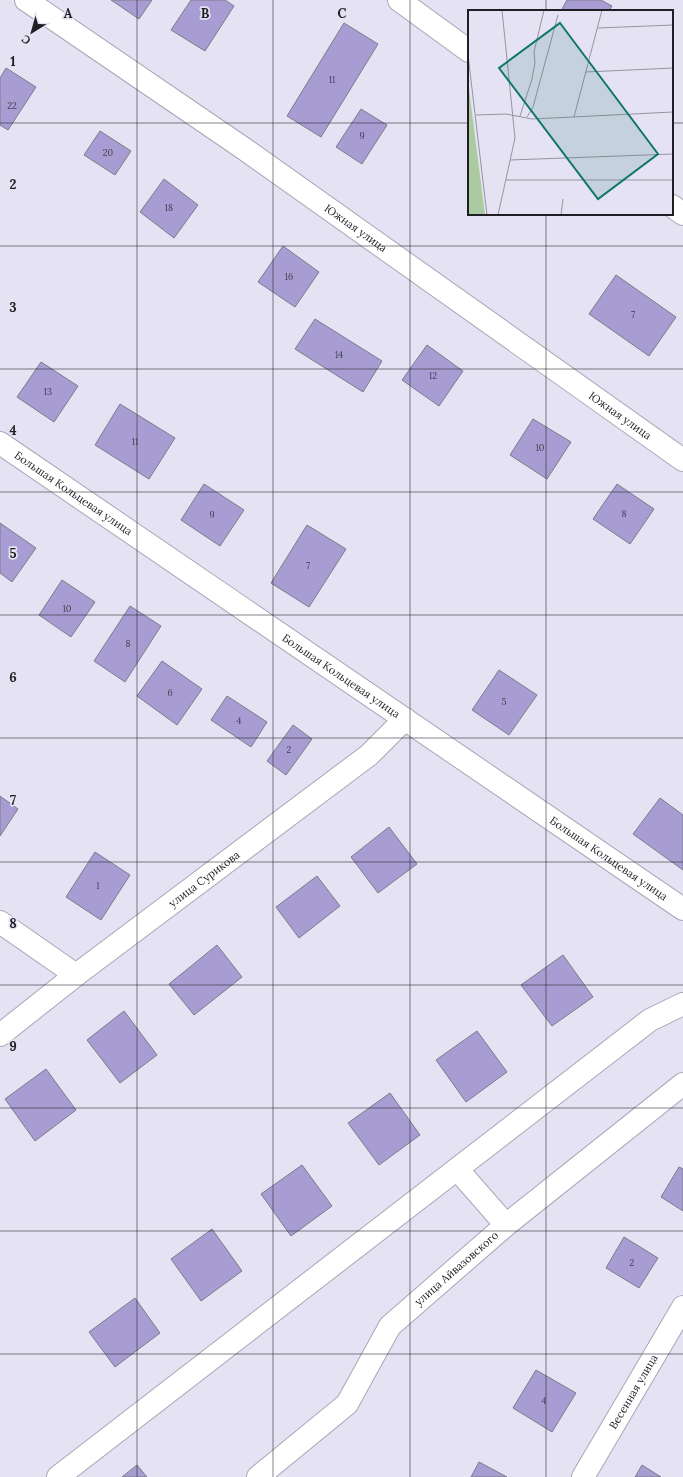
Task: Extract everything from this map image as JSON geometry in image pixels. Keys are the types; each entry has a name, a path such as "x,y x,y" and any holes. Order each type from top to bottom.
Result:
{"street":[{"name":"Южная улица","path":"26,0 243,148 683,460"},
{"path":"399,0 468,50"},
{"path":"673,207 683,214"},
{"name":"Большая Кольцевая улица","path":"0,443 683,909"},
{"name":"улица Сурикова","path":"0,1035 76,974 369,756 405,719"},
{"path":"0,922 76,974"},
{"path":"58,1477 650,1020 683,1004"},
{"name":"улица Айвазовского","path":"258,1477 347,1404 390,1326 506,1225 683,1084"},
{"path":"457,1169 506,1225"},
{"name":"Весенная улица","path":"583,1477 683,1307"}],"building":[{"path":"111,0 152,0 139,19"},
{"path":"191,0 225,0 234,6 205,51 171,30"},
{"path":"567,0 601,0 612,6 610,10 562,10"},
{"path":"344,23 378,44 321,137 287,116"},
{"path":"6,68 36,87 8,130 0,125 0,78"},
{"path":"361,109 387,125 362,164 336,147"},
{"path":"100,131 131,151 115,175 84,155"},
{"path":"164,179 198,205 174,238 140,212"},
{"path":"283,246 319,272 295,307 258,282"},
{"path":"616,275 676,317 649,356 589,314"},
{"path":"315,319 382,361 363,392 295,349"},
{"path":"427,345 463,371 439,406 402,380"},
{"path":"41,362 78,386 54,422 17,397"},
{"path":"120,404 175,438 149,479 95,445"},
{"path":"533,419 571,442 547,479 510,455"},
{"path":"204,484 244,510 220,546 181,520"},
{"path":"617,484 654,509 630,544 593,519"},
{"path":"0,523 36,548 12,582 0,573"},
{"path":"307,525 346,549 309,607 271,583"},
{"path":"62,580 95,602 71,637 39,615"},
{"path":"130,606 161,626 125,682 94,661"},
{"path":"162,661 202,689 177,725 137,696"},
{"path":"499,670 537,695 509,735 472,710"},
{"path":"227,696 267,722 251,747 211,720"},
{"path":"293,725 312,739 286,775 267,761"},
{"path":"0,796 18,809 0,836"},
{"path":"660,798 683,815 683,870 633,834"},
{"path":"389,827 417,864 378,893 351,857"},
{"path":"95,852 130,875 101,920 66,897"},
{"path":"317,876 340,906 299,938 276,907"},
{"path":"217,945 242,977 194,1015 169,984"},
{"path":"563,955 593,997 552,1026 521,985"},
{"path":"124,1011 157,1055 120,1083 87,1040"},
{"path":"477,1031 507,1072 466,1102 436,1060"},
{"path":"46,1069 76,1110 35,1141 5,1099"},
{"path":"390,1093 420,1135 379,1165 348,1123"},
{"path":"302,1165 332,1206 291,1236 261,1194"},
{"path":"679,1167 683,1169 683,1211 661,1197"},
{"path":"212,1229 242,1271 201,1301 171,1259"},
{"path":"624,1237 658,1258 639,1288 606,1268"},
{"path":"135,1298 160,1333 115,1367 89,1332"},
{"path":"536,1370 576,1393 552,1432 513,1408"},
{"path":"479,1462 507,1477 471,1477"},
{"path":"137,1465 147,1477 122,1477"},
{"path":"642,1465 661,1477 635,1477"}]}
